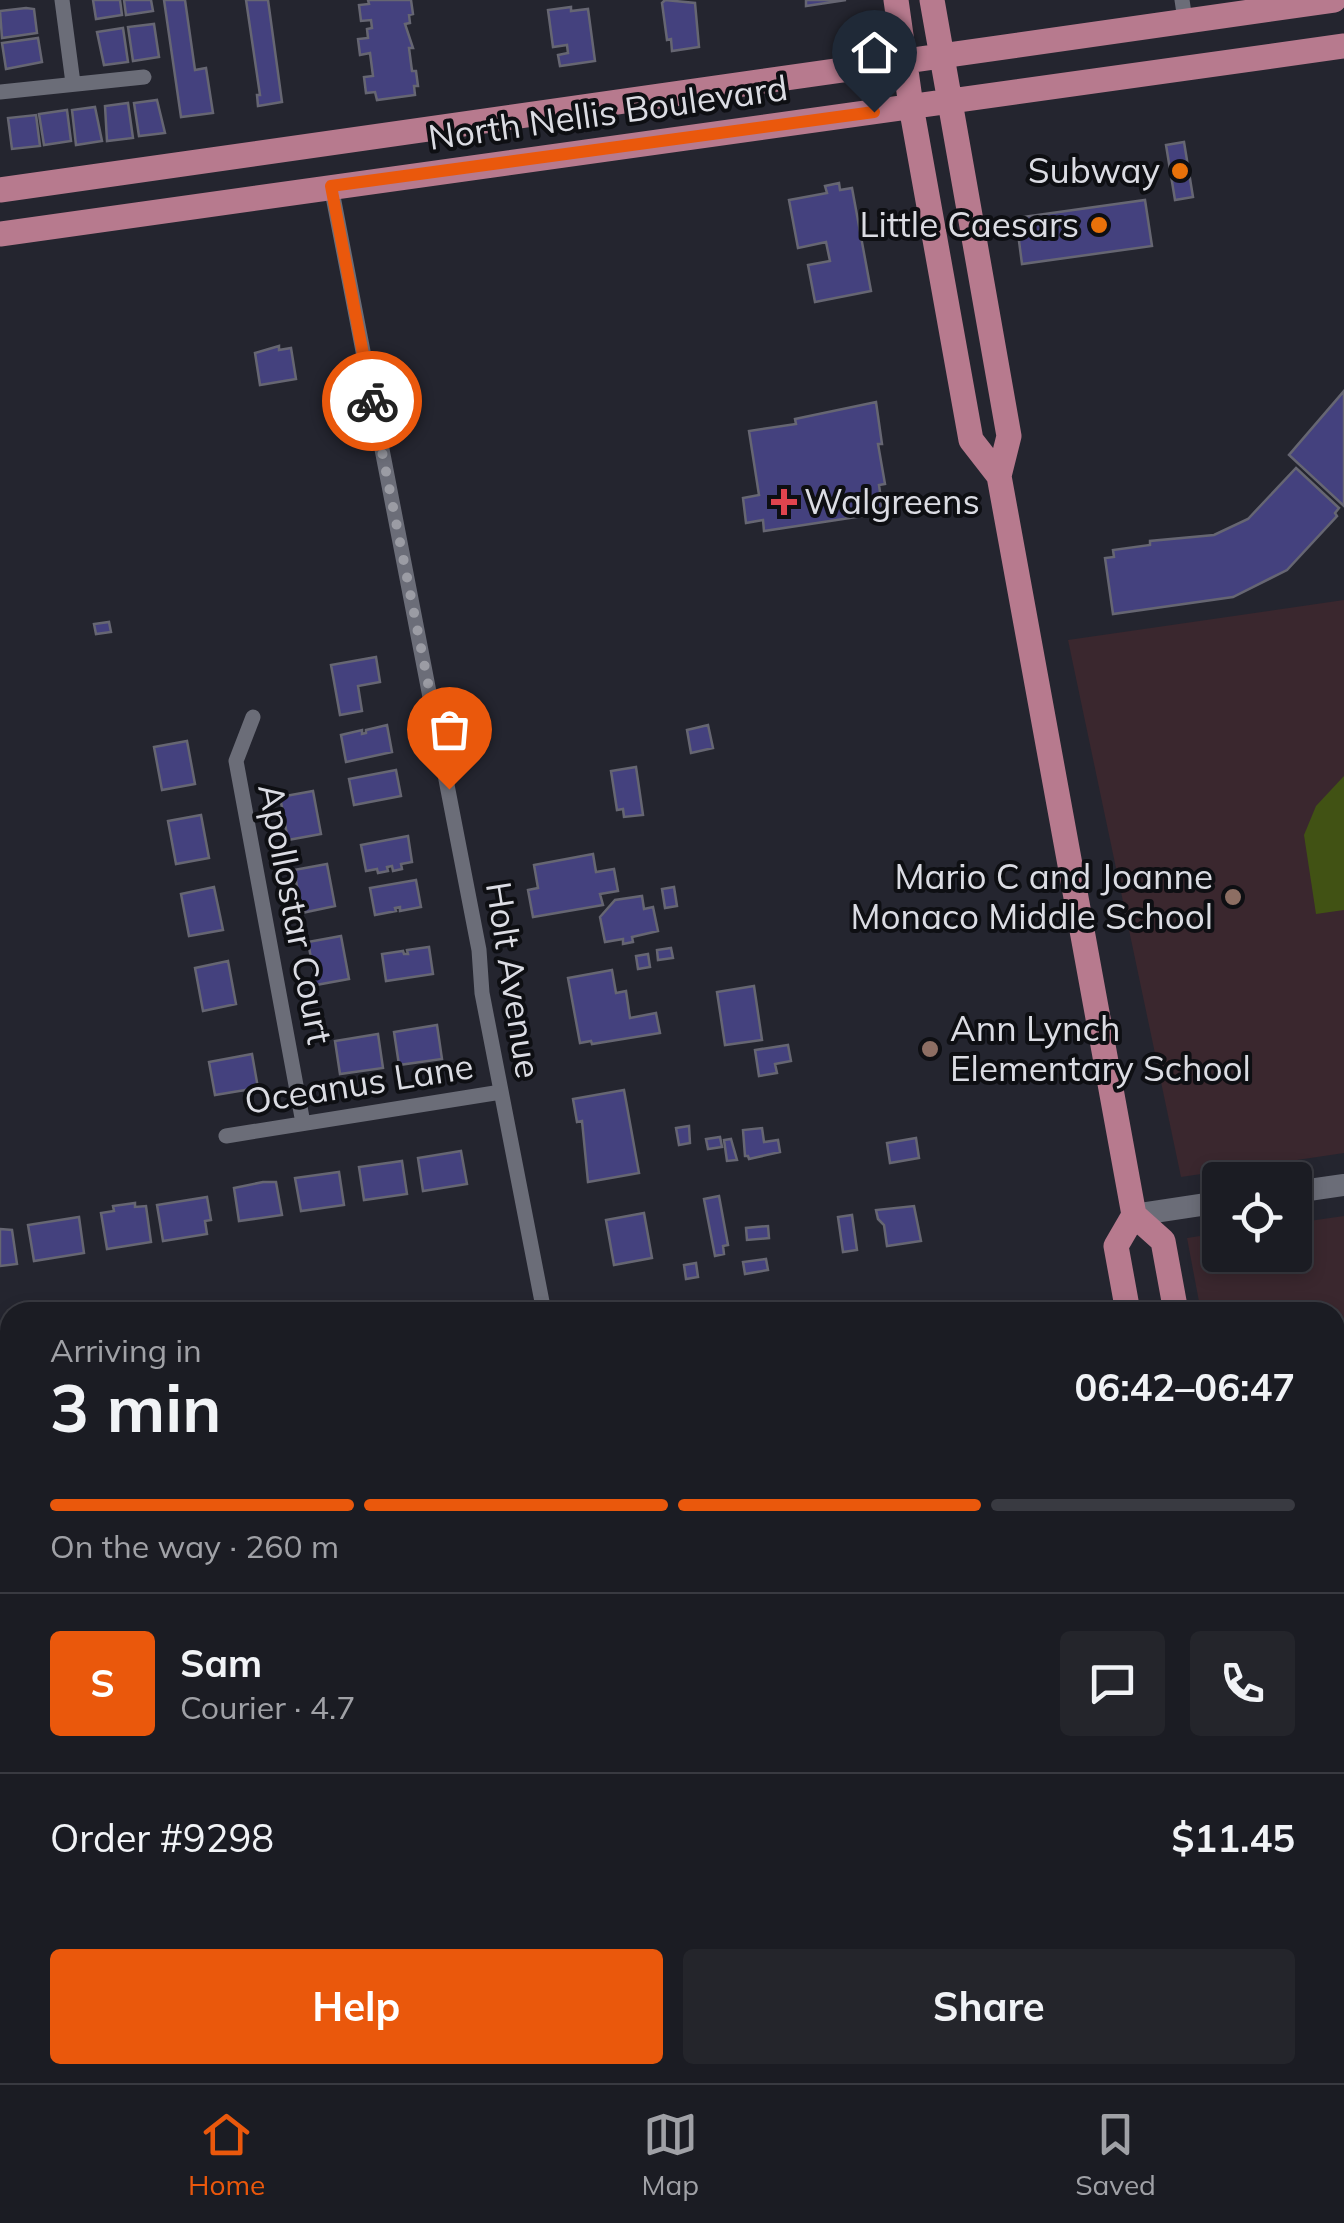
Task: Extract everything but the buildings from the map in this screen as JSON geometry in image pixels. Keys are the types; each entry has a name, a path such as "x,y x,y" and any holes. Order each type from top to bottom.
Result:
{"main road":[{"path":"896,0 911,106 971,440 1000,476"},
{"path":"932,0 1010,436 1000,476 1134,1215 1162,1241 1174,1302"},
{"name":"North Nellis Boulevard","path":"0,190 940,54 1184,10 1334,0"},
{"name":"North Nellis Boulevard","path":"0,234 1344,46"},
{"path":"1126,1302 1116,1246 1134,1215"}],"street":[{"path":"62,0 73,83"},
{"path":"0,92 144,77"},
{"name":"Holt Avenue","path":"331,186 476,932 482,994 542,1302"},
{"name":"Apollostar Court","path":"252,717 236,762 304,1124"},
{"name":"Oceanus Lane","path":"226,1136 501,1092"},
{"path":"1312,1190 1344,1185"},
{"path":"1134,1215 1202,1205"}],"shaded area":[{"name":"Mario C and Joanne Monaco Middle School","path":"1344,600 1344,1153 1283,1162 1202,1162 1202,1174 1181,1177 1068,640"},
{"path":"1344,1216 1344,1302 1199,1302 1187,1238 1202,1236 1202,1272 1312,1272 1312,1221"}],"green space":[{"path":"1344,776 1344,910 1316,914 1304,835 1316,806"}],"way so far":[{"path":"372,401 449,789"}],"place":[{"name":"Subway","path":"1180,171"},
{"name":"Little Caesars","path":"1099,225"},
{"name":"Walgreens","path":"784,502"},
{"name":"Mario C and Joanne Monaco Middle School","path":"1233,897"},
{"name":"Ann Lynch Elementary School","path":"930,1049"}],"route":[{"path":"372,401 331,186 874,112"}]}
